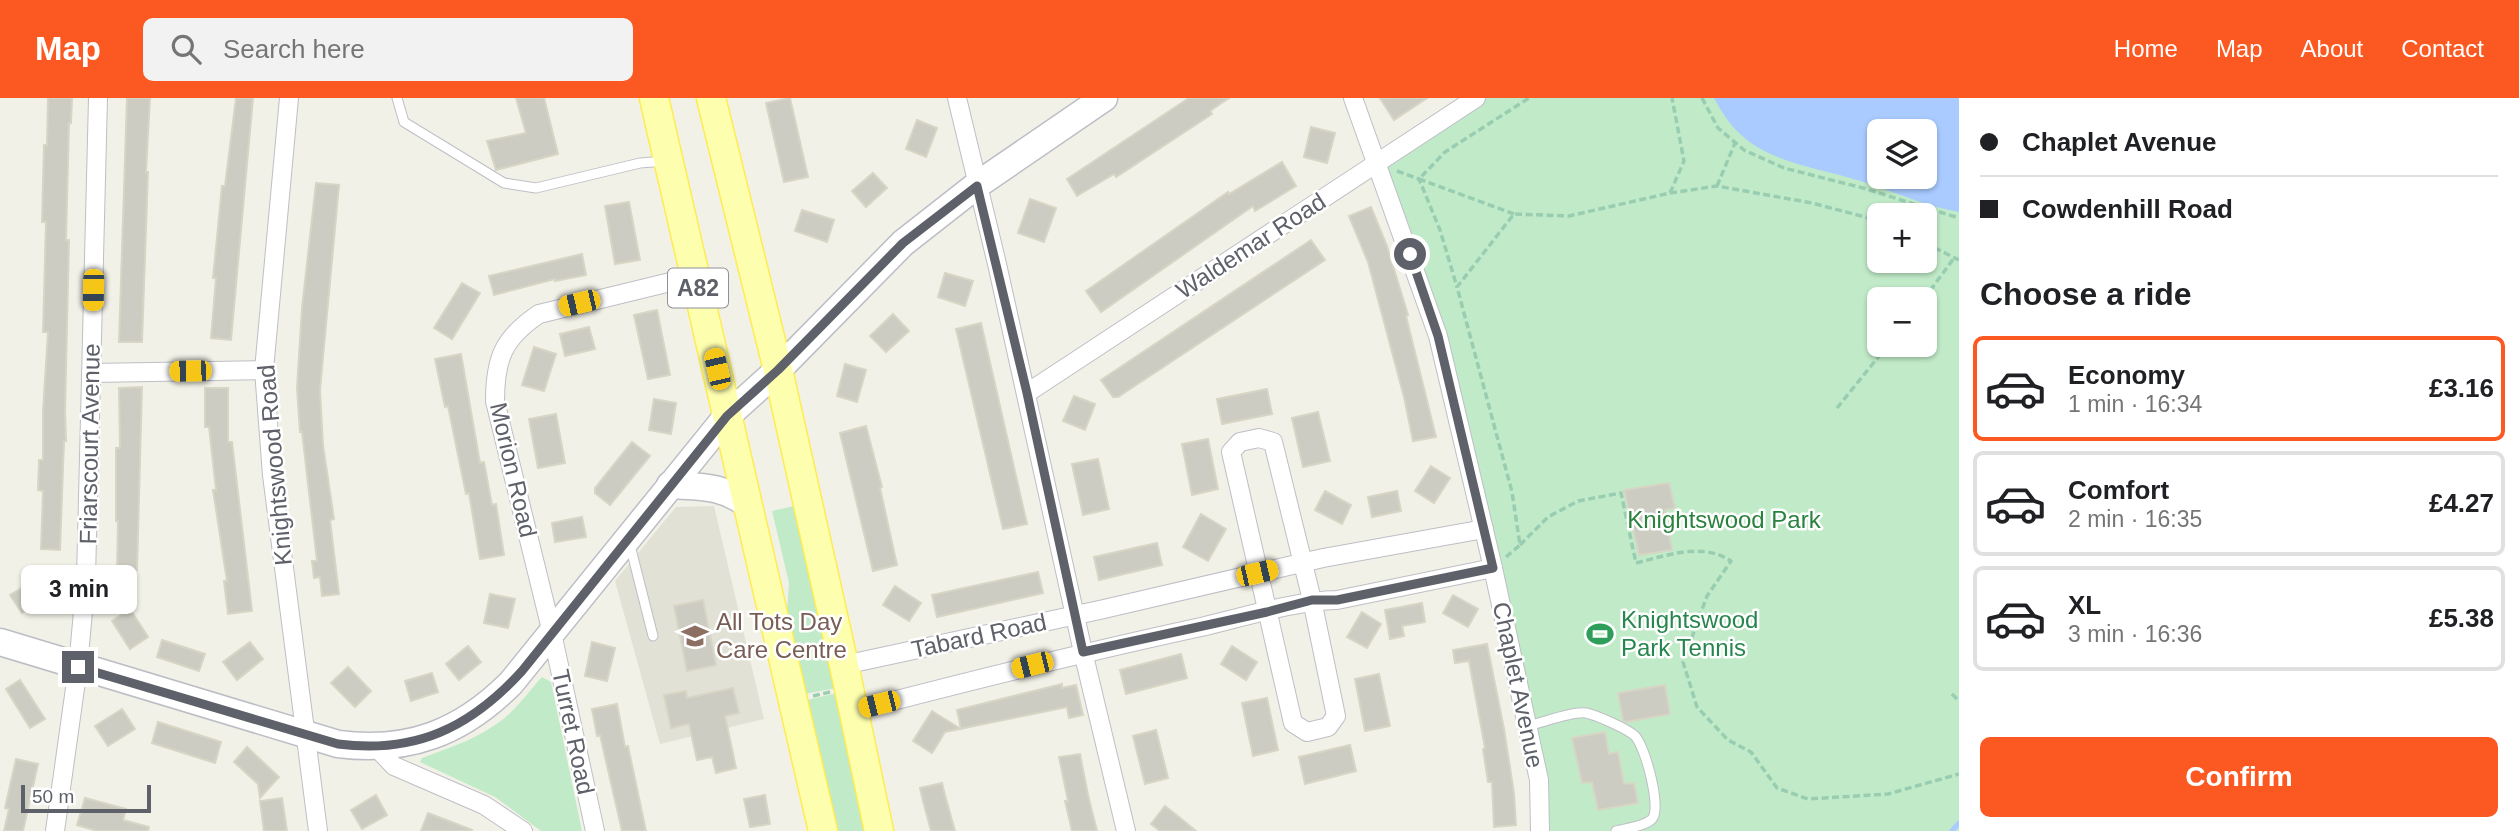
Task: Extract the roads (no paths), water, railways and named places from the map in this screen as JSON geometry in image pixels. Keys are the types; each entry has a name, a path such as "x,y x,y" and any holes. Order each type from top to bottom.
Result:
{"main road":[{"name":"A82","path":"654,98 823,831"},
{"name":"A82","path":"711,98 778,370 879,831"}],"street":[{"name":"Friarscourt Avenue","path":"55,831 78,667 86,578 98,98"},
{"name":"Knightswood Road","path":"289,98 264,370 272,475 318,831"},
{"path":"957,98 1126,831"},
{"path":"0,642 338,744 376,747 426,739 471,716 494,700 511,683 727,416 778,370 903,243 977,186 1104,98"},
{"name":"Chaplet Avenue","path":"1353,98 1438,336 1493,568 1539,780 1540,831"},
{"name":"Waldemar Road","path":"1027,393 1476,98"},
{"name":"Morion Road","path":"552,633 495,401 495,378 500,357 509,339 522,325 539,314 695,276"},
{"path":"91,373 264,370"},
{"path":"1259,438 1273,442 1312,600 1336,716 1328,727 1307,732 1293,723 1257,573 1231,452 1240,442 1259,438"},
{"path":"670,485 723,490 748,505"},
{"name":"Tabard Road","path":"849,688 1076,615 1302,563 1484,529"},
{"name":"Tabard Road","path":"849,688 1083,652 1312,600 1337,600 1493,568"},
{"name":"Turret Road","path":"552,633 595,831"},
{"path":"376,747 394,766 484,805 523,831"}],"lane":[{"path":"397,98 404,122 504,183 536,188 640,163 668,160"},
{"path":"628,536 653,636"},
{"path":"1527,726 1583,713 1633,733 1647,762 1656,800 1654,816 1650,820 1616,831"},
{"path":"1540,831 1547,831"}],"water":[{"path":"1714,98 1959,98 1959,212 1937,207 1937,203 1924,203 1884,189 1937,189 1937,119 1867,119 1867,183 1775,156 1745,138"}],"waterway":[{"path":"1952,831 1959,823"}],"place":[{"name":"Knightswood Park Tennis","path":"1600,634"},
{"name":"All Tots Day Care Centre","path":"695,636"}],"park label":[{"name":"Knightswood Park","path":"1724,520"}]}
